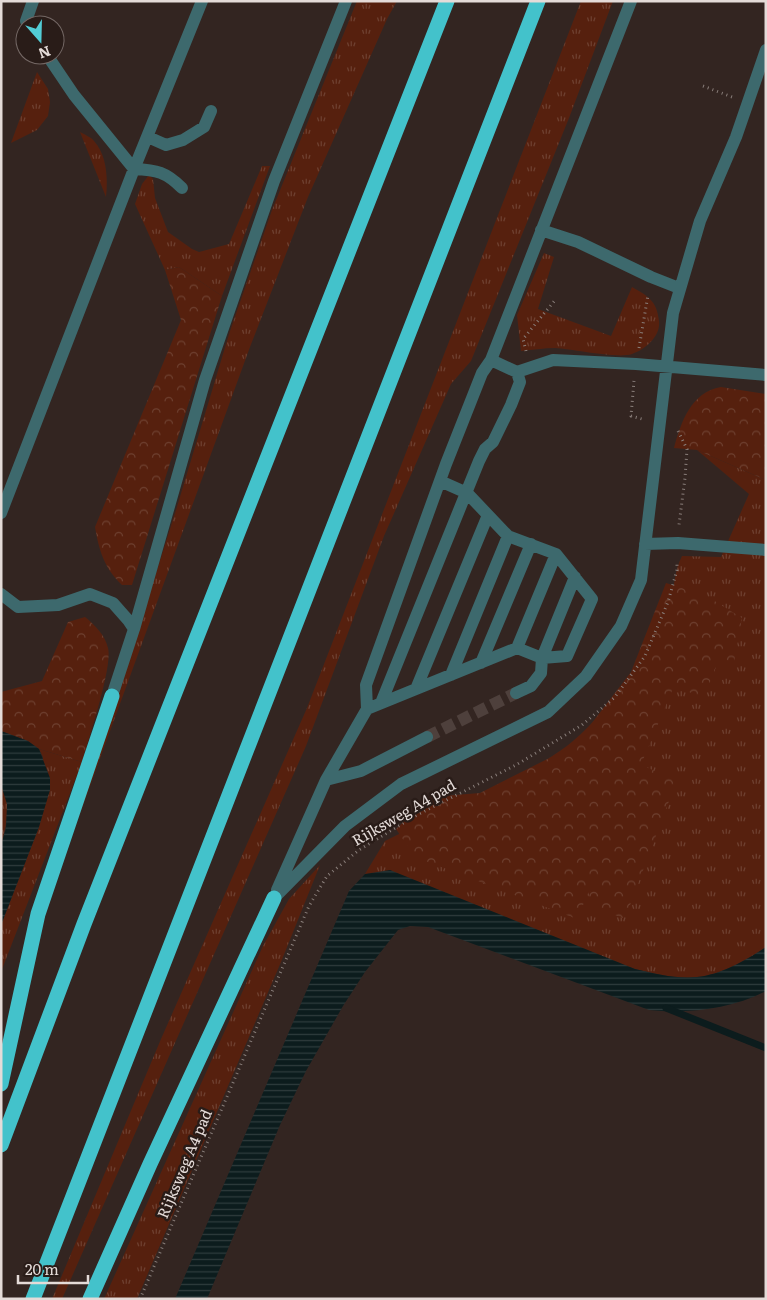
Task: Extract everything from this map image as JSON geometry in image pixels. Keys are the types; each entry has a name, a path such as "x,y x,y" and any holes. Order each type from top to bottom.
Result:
{"highway":[{"path":"1,1145 84,924 446,1"},
{"path":"33,1299 538,1"},
{"path":"1,1084 38,914 112,696"},
{"path":"90,1299 150,1164 274,898"}],"lane":[{"path":"28,15 33,1"},
{"path":"1,512 134,169 202,1"},
{"path":"112,696 134,629 205,380 274,182 346,1"},
{"path":"274,898 326,780 367,709 366,685 440,481 482,373 491,360 630,1"},
{"path":"274,898 345,826 401,784 548,712 586,676 621,626 641,580 673,313 679,288 700,221 736,137 746,102 766,50"},
{"path":"54,65 74,95 134,169"},
{"path":"148,137 166,145 183,140 204,127 211,110"},
{"path":"134,169 150,169 164,173 182,188"},
{"path":"542,230 578,242 650,277 679,288"},
{"path":"491,360 523,370 553,360 766,376"},
{"path":"381,703 485,449 493,442 511,405 523,370"},
{"path":"367,709 517,648 542,658 567,656 592,599 556,554 508,536 467,493 440,481"},
{"path":"416,689 488,515"},
{"path":"450,675 508,536"},
{"path":"645,544 678,543 766,550"},
{"path":"481,663 531,544"},
{"path":"517,648 556,554"},
{"path":"516,693 530,686 541,673 542,658 575,577"},
{"path":"1,594 18,607 58,605 90,594 113,603 134,629"},
{"path":"326,780 361,771 426,737"}],"path":[{"path":"703,86 746,102"},
{"path":"523,370 523,339 556,299"},
{"name":"Rijksweg A4 pad","path":"140,1299 309,906 327,876 359,850 415,816 516,765 582,725 615,697 646,656 668,602 676,570 678,543"}],"green space":[{"path":"357,1 397,1 387,19 308,197 250,347 78,819 176,510 230,331 272,210"},
{"path":"581,1 613,1 569,118 471,361 451,384 384,536 306,746 62,1299 52,1299 161,1039 307,708"},
{"path":"37,72 48,89 50,102 48,116 37,130 11,143"},
{"path":"80,132 90,137 102,153 107,175 106,197"},
{"path":"262,166 270,166 222,296 179,267 165,270 135,204 142,184 149,175 153,179 155,198 168,232 199,252 229,244"},
{"path":"544,253 554,257 538,309 611,336 632,287 647,296 654,304 659,321 655,337 647,346 637,352 625,355 606,355 555,348 521,351 517,315"},
{"path":"179,267 222,296 132,585 122,585 111,572 103,558 95,527 181,320 165,270"},
{"path":"721,387 766,394 766,480 697,450 674,448 684,419 695,402 702,395"},
{"path":"697,450 766,480 766,947 733,966 706,976 674,977 635,969 365,874 385,841 581,743 548,759 570,744 589,727 629,678 651,642 669,604 677,568 682,556 721,557 749,494"},
{"path":"666,583 705,595 742,618 734,662 719,658 704,698 674,686 640,767 646,767 673,779 675,785 626,916 622,918 586,903 598,870 577,919 415,857 396,829 430,797 480,793 575,745 631,672"},
{"path":"85,617 105,639 109,657 104,686 82,762 39,749 28,741 1,731 1,692 42,681 68,622"},
{"path":"39,749 82,762 1,972 1,925 39,827 43,757"},
{"path":"1,785 7,807 6,823 1,845"},
{"path":"320,865 281,962 137,1299 104,1299 263,946 289,899"}],"shaded area":[{"path":"1,731 28,741 39,749 50,778 50,790 39,827 1,925 1,845 6,828 7,804 1,785"},
{"path":"390,870 635,969 658,974 674,977 706,976 733,966 766,947 766,991 739,1002 709,1009 649,1010 428,927 410,926 398,930 365,972 306,1071 280,1125 207,1299 175,1299 349,891 365,874"}],"waterway":[{"path":"666,1008 766,1048"}],"tunnel":[{"path":"427,737 516,693"}]}
